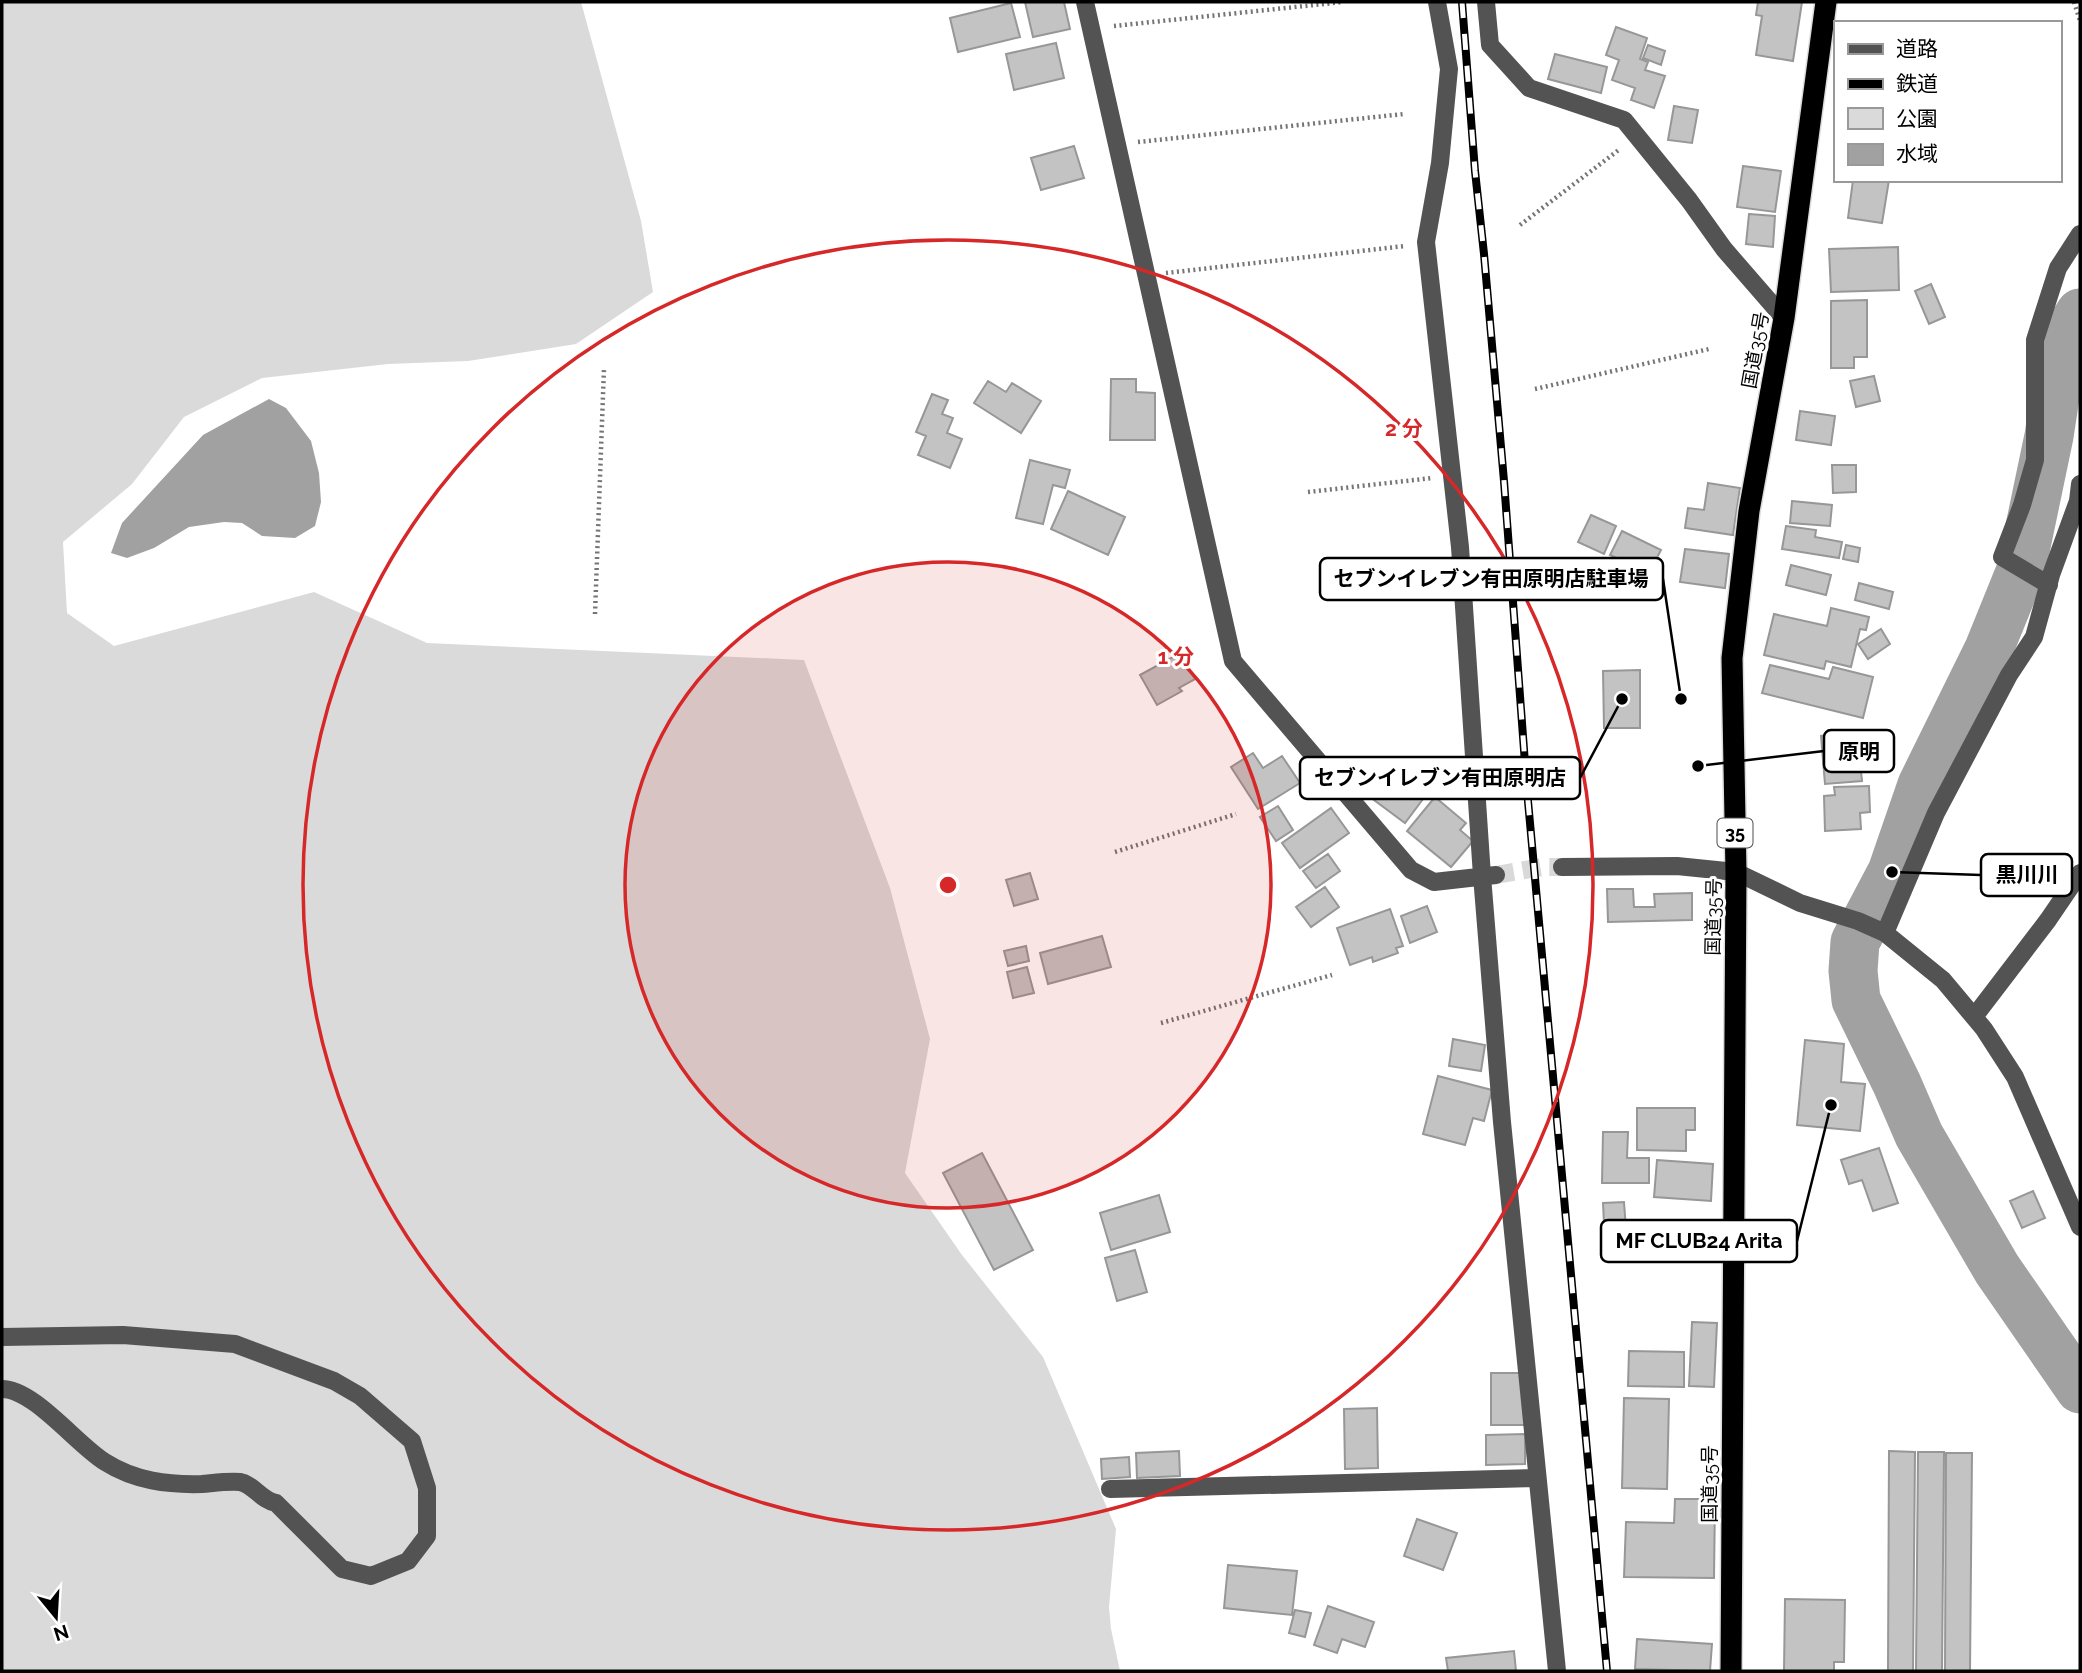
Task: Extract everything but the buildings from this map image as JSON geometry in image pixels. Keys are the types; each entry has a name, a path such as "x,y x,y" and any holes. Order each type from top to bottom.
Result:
{"highway":[{"name":"国道35号","path":"1731,1671 1736,873 1732,658 1749,511 1784,317 1826,2"}],"street":[{"path":"1085,2 1233,662 1410,870 1434,882 1489,876"},
{"path":"1437,2 1449,69 1440,163 1426,242 1460,547 1489,876 1502,1122 1557,1671"},
{"path":"1486,2 1490,45 1529,88 1624,120 1689,200 1724,249 1784,317"},
{"path":"2048,584 2002,556 2022,505 2035,460 2035,340 2059,268 2080,234"},
{"path":"1885,933 1936,813 2009,675 2034,637 2048,584 2078,501 2080,485"},
{"path":"1562,867 1677,866 1736,873 1800,903 1858,921 1885,933 1943,980 1975,1017 2015,1077 2080,1227"},
{"path":"1975,1017 2080,873"},
{"path":"2,1337 123,1335 235,1344 334,1381 360,1396 411,1441 427,1488 427,1536 408,1561 371,1576 342,1569 276,1503 270,1502 242,1482 177,1485 135,1477 103,1461 36,1403 8,1389 2,1389"},
{"path":"1110,1489 1537,1478"}],"path":[{"path":"1114,26 1343,2"},
{"path":"2074,2 2080,21"},
{"path":"1138,142 1404,114"},
{"path":"1520,225 1629,142"},
{"path":"1166,273 1406,246"},
{"path":"1535,389 1709,349"},
{"path":"595,614 604,368"},
{"path":"1308,492 1436,478"},
{"path":"1115,852 1236,814"},
{"path":"1161,1023 1332,975"}],"green space":[{"path":"2,2 581,2 641,221 653,292 576,344 468,361 388,364 262,378 184,417 132,484 63,542 67,613 114,646 314,592 427,643 804,660 890,888 930,1039 905,1173 962,1255 1043,1357 1116,1529 1109,1607 1120,1671 2,1671"}],"water":[{"path":"269,399 286,408 311,441 319,473 321,502 315,526 295,538 262,536 242,523 224,522 189,527 154,548 127,558 111,553 122,523 203,435"}],"waterway":[{"path":"2080,313 2068,332 2061,358 2049,436 2021,570 1989,649 1922,785 1892,872 1855,942 1853,971 1856,1000 1919,1135 1997,1269 2080,1389"}],"tunnel":[{"path":"1496,875 1543,867 1562,867"}],"railway":[{"path":"1462,2 1504,481 1527,790 1607,1671"}],"place":[{"name":"セブンイレブン有田原明店","path":"1622,699"},
{"name":"セブンイレブン有田原明店駐車場","path":"1681,699"},
{"name":"原明","path":"1698,766"},
{"name":"黒川川","path":"1892,872"},
{"name":"MF CLUB24 Arita","path":"1831,1105"}]}
